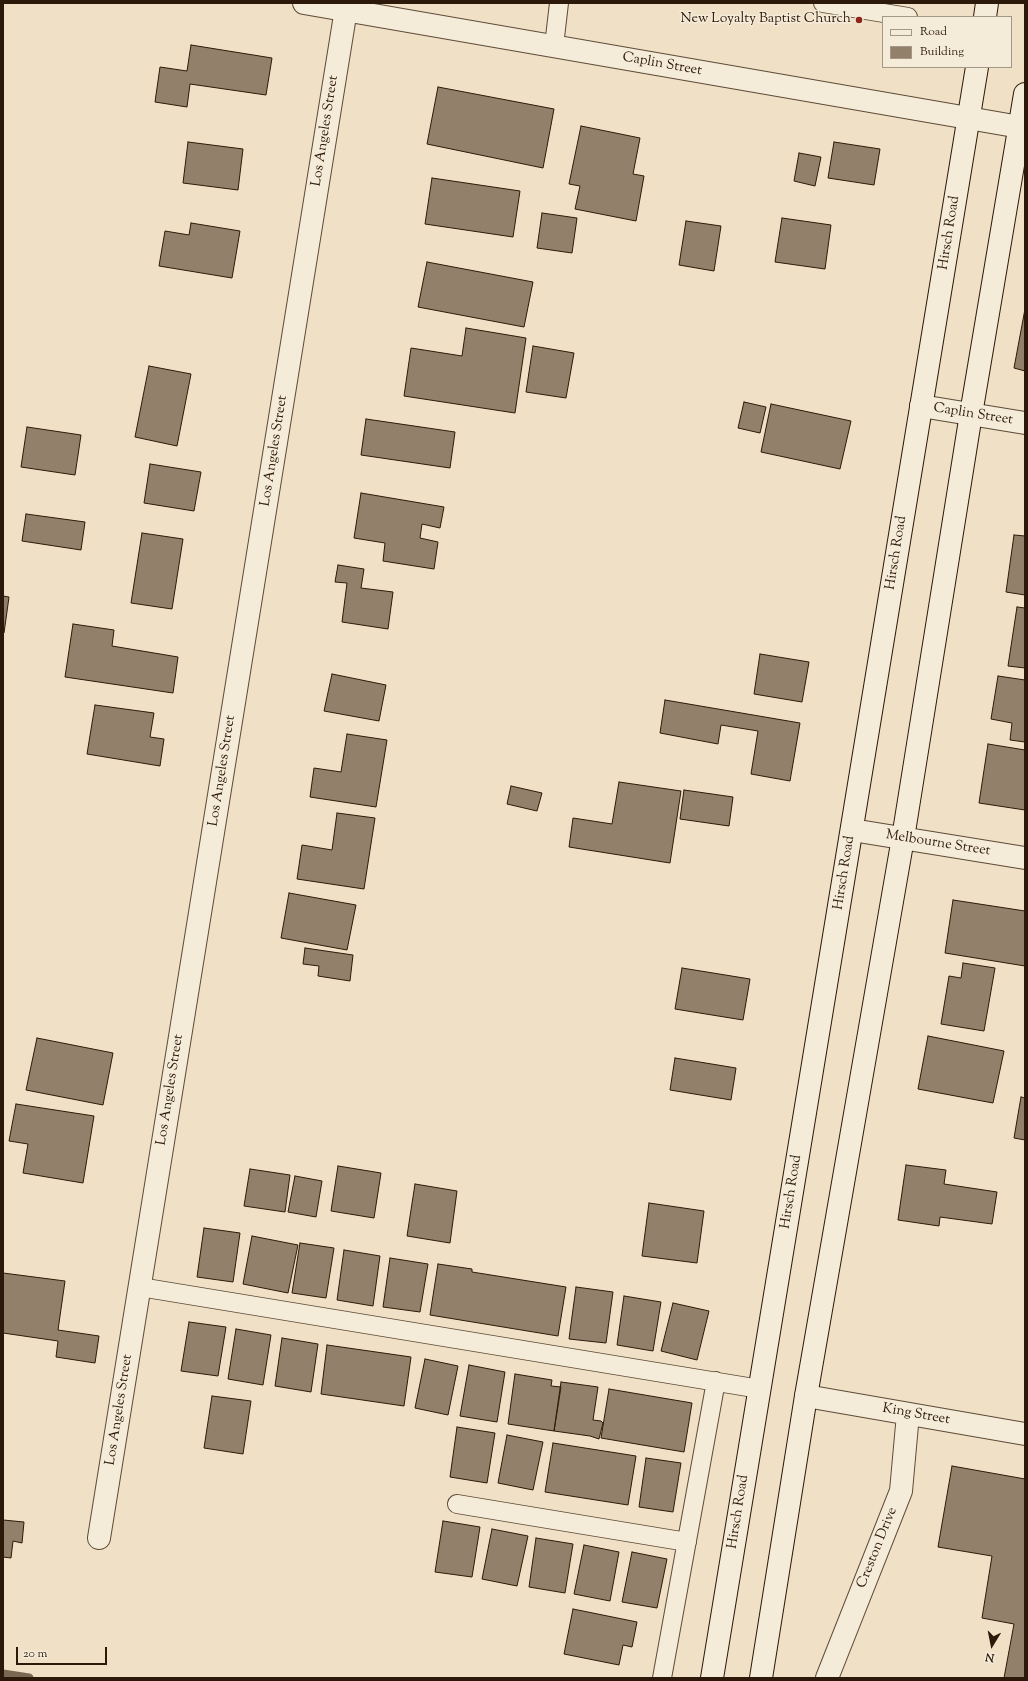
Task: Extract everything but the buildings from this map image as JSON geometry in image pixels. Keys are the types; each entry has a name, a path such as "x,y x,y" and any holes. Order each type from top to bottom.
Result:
{"main road":[{"name":"Caplin Street","path":"304,3 346,6 554,46 1020,127"},
{"path":"985,16 987,3"},
{"name":"Los Angeles Street","path":"100,1538 346,6"},
{"name":"Hirsch Road","path":"712,1678 977,68"},
{"path":"761,1678 806,1396 903,838 971,414 1025,94"},
{"name":"Caplin Street","path":"921,406 1025,423"},
{"name":"Melbourne Street","path":"852,830 1025,858"},
{"name":"King Street","path":"806,1396 1025,1434"},
{"name":"Creston Drive","path":"827,1678 901,1491 908,1414"}],"lane":[{"path":"554,46 559,3"},
{"path":"823,3 902,16"},
{"path":"140,1287 760,1389"},
{"path":"662,1678 716,1381"},
{"path":"457,1504 686,1542"}],"waterway":[{"path":"3,1674 29,1678"}],"place":[{"name":"New Loyalty Baptist Church","path":"859,20"}]}
